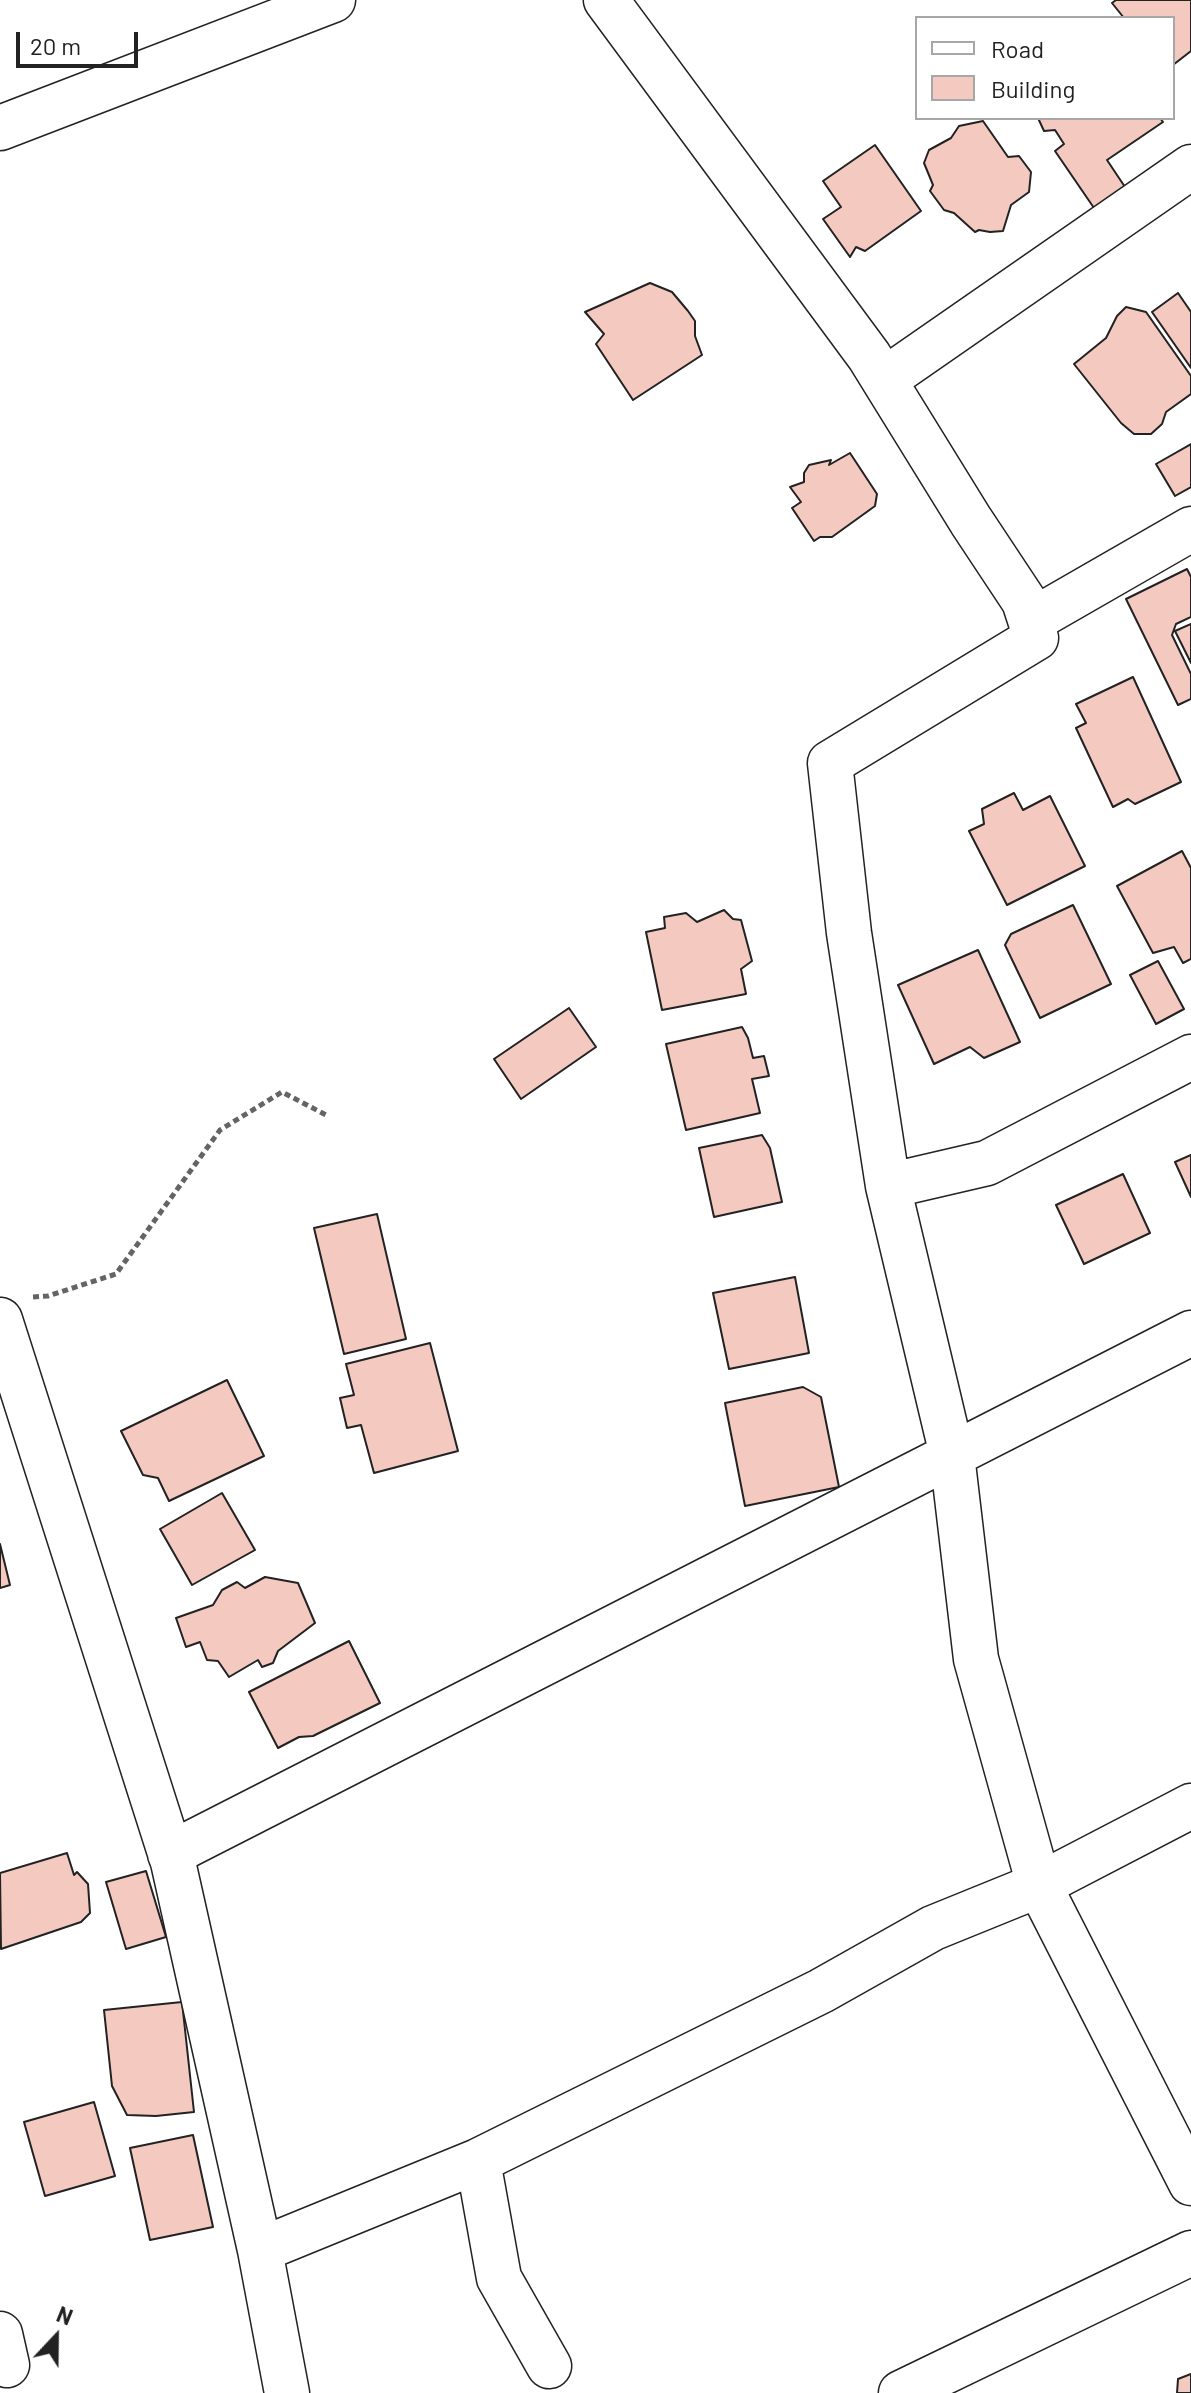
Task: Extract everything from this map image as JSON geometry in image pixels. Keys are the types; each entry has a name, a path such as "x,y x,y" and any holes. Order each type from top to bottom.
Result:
{"street":[{"path":"0,128 333,0"},
{"path":"606,0 729,164 884,380 1024,601 1036,638 830,763 849,933 888,1186 952,1455 976,1659 1039,1885 1191,2183"},
{"path":"884,380 1191,167"},
{"path":"1031,621 1191,529"},
{"path":"888,1186 987,1163 1191,1057"},
{"path":"14,1308 170,1854 260,2250 287,2393"},
{"path":"170,1854 1191,1333"},
{"path":"260,2250 478,2161 821,1991 933,1928 1039,1885 1191,1806"},
{"path":"478,2161 499,2278 549,2366"},
{"path":"901,2393 1191,2253"}],"path":[{"path":"14,1308 116,1274 220,1130 282,1092 328,1116"}],"building":[{"path":"1116,0 1191,0 1191,51 1175,63 1175,16 1122,16 1112,3"},
{"path":"1039,120 1163,122 1107,160 1125,187 1094,208 1055,151 1064,144 1055,130 1044,131"},
{"path":"983,121 1008,157 1019,156 1031,172 1029,192 1011,205 1003,231 975,232 954,213 944,210 930,191 933,185 924,163 929,150 951,138 959,126"},
{"path":"875,145 921,211 865,251 856,247 850,257 823,219 841,207 823,181"},
{"path":"650,283 672,292 688,311 695,321 695,336 702,355 633,400 596,344 604,334 585,312"},
{"path":"1178,293 1191,312 1191,368 1152,312"},
{"path":"1126,307 1146,312 1191,376 1191,394 1166,412 1162,424 1151,434 1134,434 1121,423 1074,364 1106,338 1117,316"},
{"path":"1191,444 1191,487 1175,496 1156,464"},
{"path":"850,453 877,494 875,506 832,537 820,537 814,541 792,508 801,502 790,487 804,482 804,473 809,465 831,460 829,465"},
{"path":"1187,569 1191,577 1191,617 1176,624 1172,635 1191,674 1191,699 1178,705 1126,599"},
{"path":"1191,624 1191,663 1175,631"},
{"path":"1133,677 1181,782 1135,804 1128,799 1113,807 1076,728 1086,723 1076,704"},
{"path":"1014,793 1023,810 1050,796 1085,866 1007,905 969,831 984,824 982,809"},
{"path":"1182,851 1191,868 1191,959 1183,963 1174,947 1153,953 1117,886"},
{"path":"1073,905 1111,984 1040,1018 1005,945 1011,934"},
{"path":"724,910 733,919 741,920 752,961 741,969 746,994 662,1010 646,932 665,928 664,917 686,913 697,922"},
{"path":"978,950 1020,1042 984,1058 970,1047 934,1064 898,985"},
{"path":"1158,961 1184,1009 1156,1024 1130,975"},
{"path":"569,1008 596,1047 521,1099 494,1059"},
{"path":"742,1027 753,1058 764,1056 769,1076 752,1079 760,1113 686,1130 666,1044"},
{"path":"762,1135 770,1148 782,1202 714,1217 699,1148"},
{"path":"1191,1155 1191,1197 1175,1162"},
{"path":"1123,1174 1150,1233 1084,1264 1056,1205"},
{"path":"377,1214 406,1339 344,1354 314,1228"},
{"path":"795,1277 809,1353 729,1369 713,1293"},
{"path":"430,1343 458,1451 374,1473 361,1425 347,1428 340,1398 354,1395 346,1364"},
{"path":"227,1380 264,1456 169,1501 158,1478 143,1475 121,1431"},
{"path":"803,1387 821,1397 839,1487 745,1506 725,1403"},
{"path":"222,1493 255,1550 192,1585 160,1529"},
{"path":"0,1544 10,1585 0,1588"},
{"path":"265,1577 298,1583 315,1623 278,1651 273,1663 262,1667 258,1660 229,1677 218,1661 207,1660 200,1642 186,1647 176,1618 213,1605 222,1590 237,1582 245,1588"},
{"path":"349,1641 380,1703 313,1736 299,1737 278,1748 249,1692"},
{"path":"67,1853 74,1875 77,1872 88,1884 90,1913 81,1922 1,1949 0,1873"},
{"path":"146,1871 166,1937 126,1949 106,1882"},
{"path":"182,2002 194,2112 127,2115 112,2086 104,2010"},
{"path":"94,2102 115,2176 45,2196 24,2122"},
{"path":"193,2135 213,2227 150,2240 130,2148"},
{"path":"1191,2374 1191,2393 1177,2393 1178,2379"}]}
